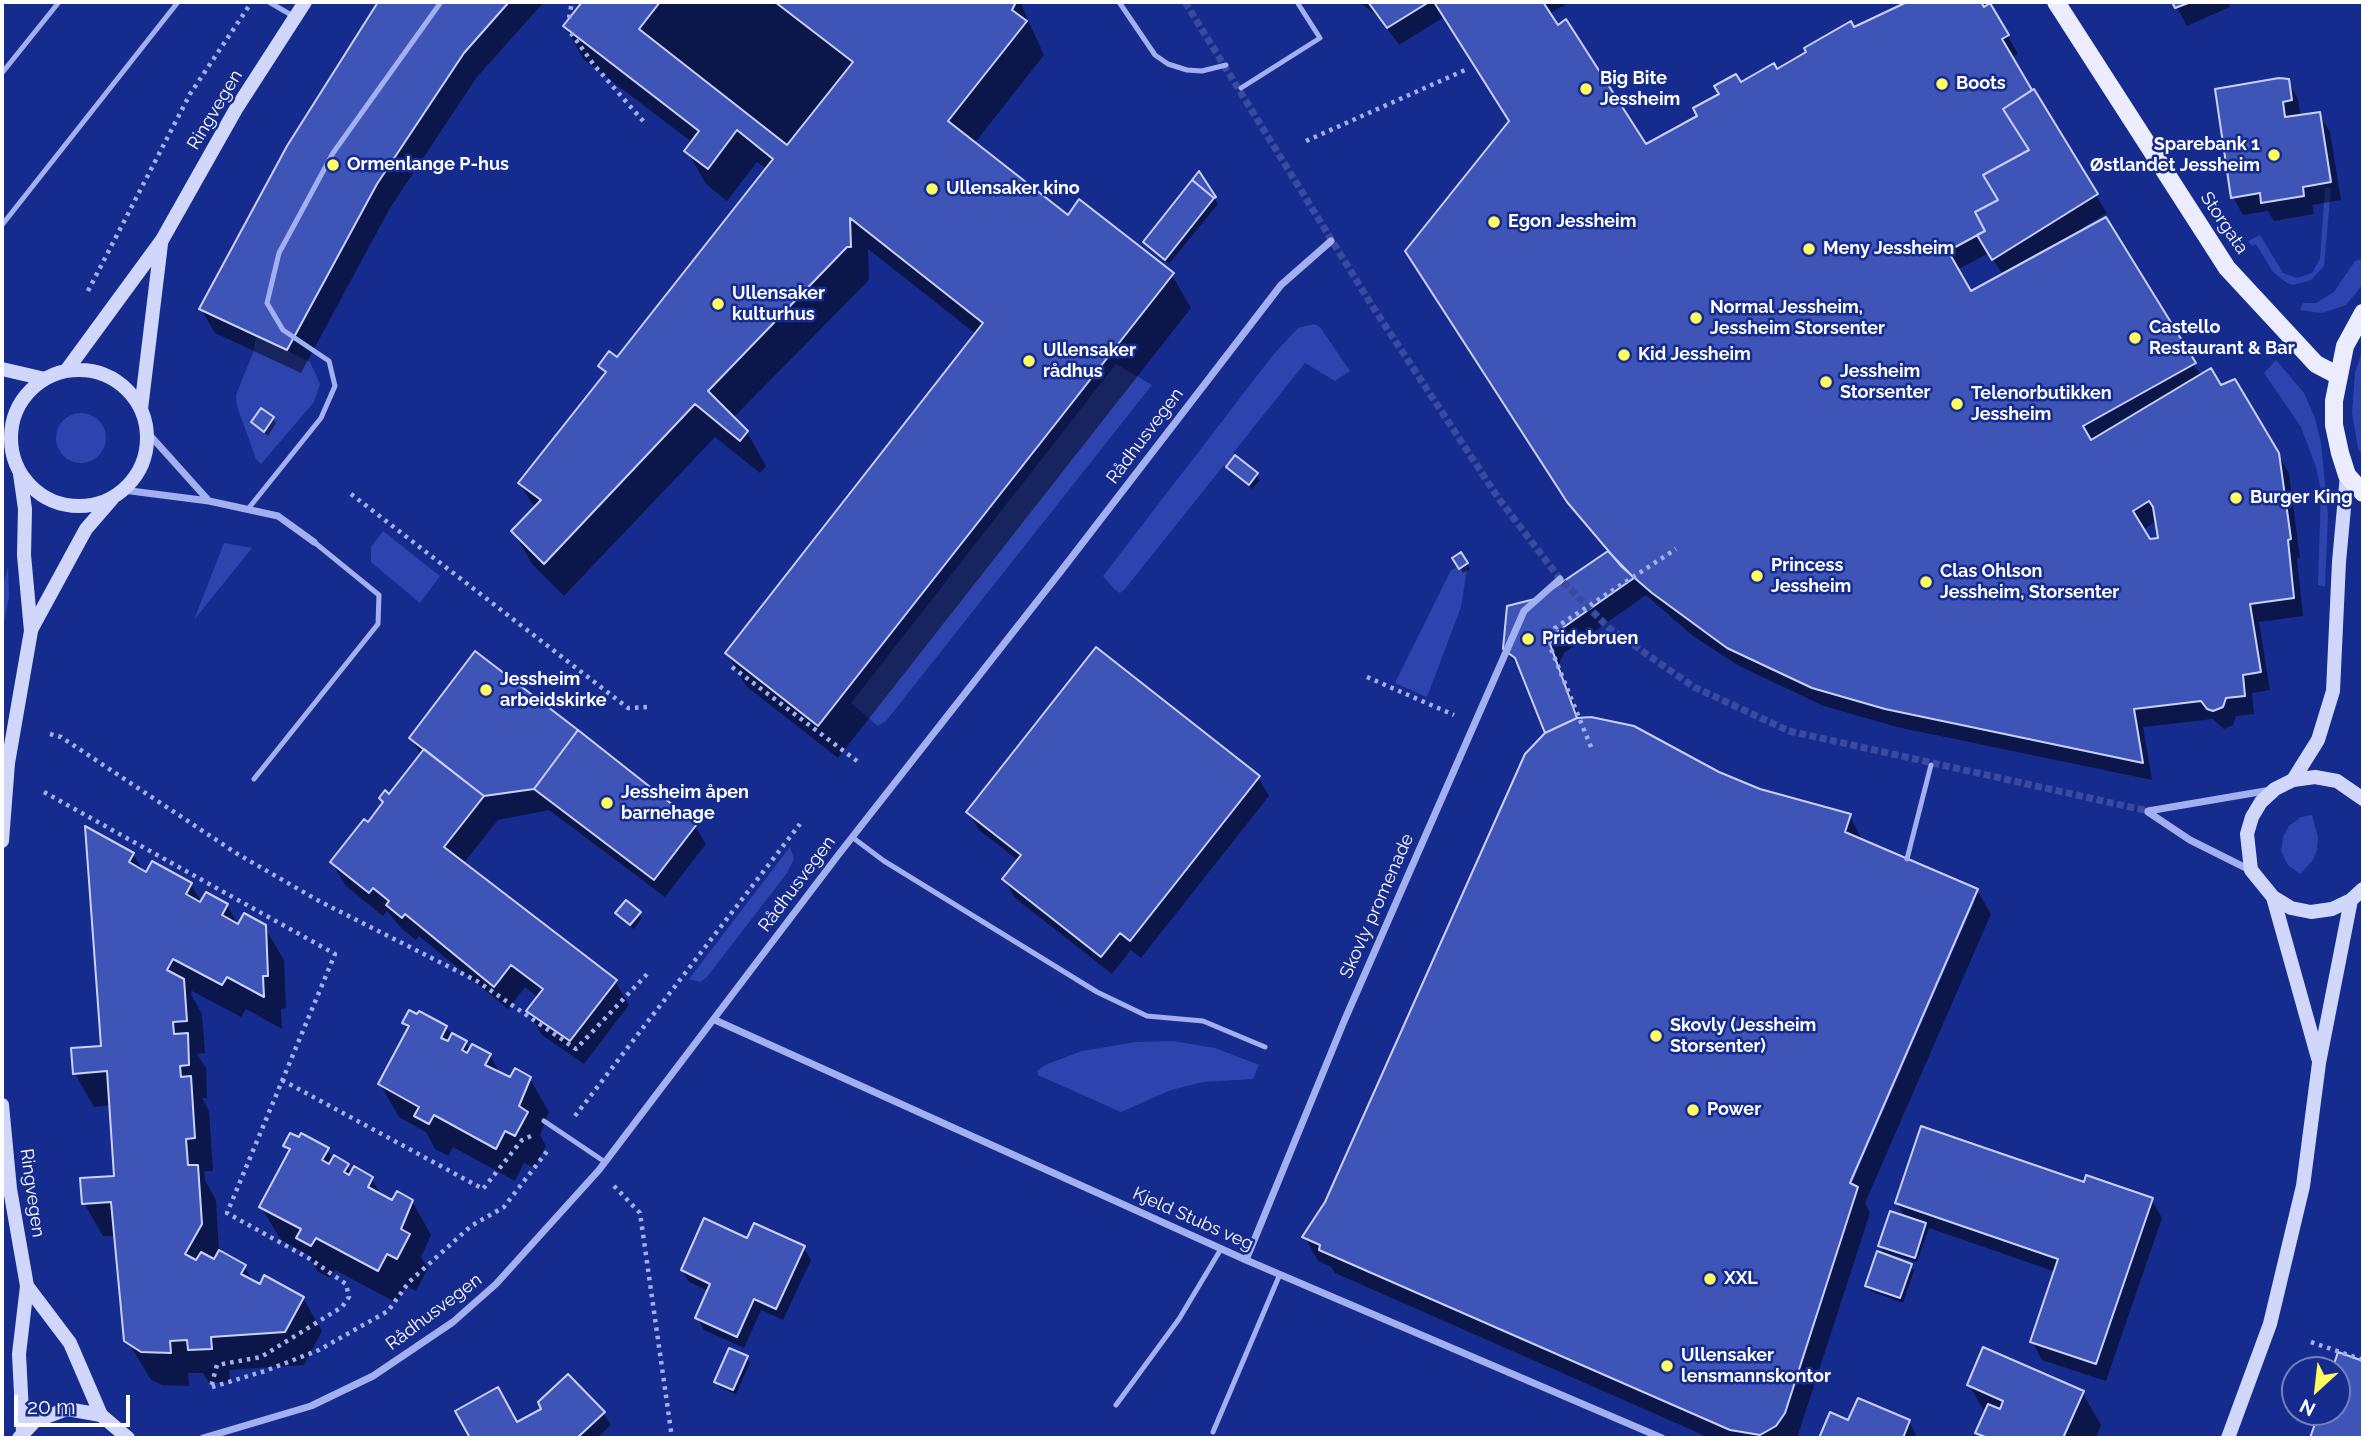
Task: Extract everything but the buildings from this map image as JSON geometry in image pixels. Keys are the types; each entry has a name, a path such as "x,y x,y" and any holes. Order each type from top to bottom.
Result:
{"main road":[{"name":"Ringvegen","path":"66,371 162,240 236,109 305,2"},
{"name":"Storgata","path":"2056,2 2227,268 2316,364 2337,375"},
{"name":"Ringvegen","path":"31,631 86,529 141,466 146,452 147,432 141,409 162,240"},
{"path":"2293,780 2318,740 2333,691 2339,562 2347,475 2334,425 2337,375 2352,329 2363,313"},
{"path":"2,369 45,379"},
{"name":"Ringvegen","path":"118,494 84,506 61,503 33,489 19,471 7,445 13,421 19,406 45,379 66,371 86,370 112,379 124,387 141,409"},
{"name":"Ringvegen","path":"2,841 8,762 31,631 24,555 25,509 19,471"},
{"path":"2347,475 2363,493"},
{"path":"2319,1062 2273,898 2251,870 2247,834 2252,817 2275,789 2293,780 2315,777 2337,781 2363,799"},
{"path":"2273,898 2291,908 2311,912 2332,909 2351,900 2363,889"},
{"path":"2228,1438 2270,1324 2303,1186 2319,1062 2351,900"},
{"name":"Ringvegen","path":"2,1105 10,1189 27,1286 19,1354 21,1436"},
{"name":"Ringvegen","path":"27,1286 70,1343 101,1415 128,1438"},
{"name":"Ringvegen","path":"21,1436 50,1413 67,1409 101,1415"}],"street":[{"name":"Rådhusvegen","path":"203,1438 311,1406 373,1376 417,1348 496,1284 599,1170 852,837 1281,285 1331,242"},
{"path":"147,432 209,501"},
{"path":"118,494 209,501 278,516 314,542"},
{"name":"Skovly promenade","path":"1246,1260 1345,1019 1524,611 1560,579"},
{"path":"2251,870 2190,840 2148,811 2275,789"},
{"name":"Kjeld Stubs veg","path":"715,1020 1221,1249 1662,1438"}],"lane":[{"path":"2,73 59,2"},
{"path":"2,225 178,2"},
{"path":"269,2 294,17"},
{"path":"248,509 321,418 335,386 329,361 283,330 267,303 279,253 333,153 441,2"},
{"path":"1119,2 1155,55 1168,64 1186,70 1202,71 1226,65"},
{"path":"1241,88 1320,38 1297,2"},
{"path":"254,779 378,624 379,595 314,542"},
{"path":"1907,859 1931,765"},
{"path":"852,837 884,862 1097,992 1147,1016 1203,1021 1265,1047"},
{"path":"544,1121 605,1162"},
{"path":"1116,1405 1179,1319 1221,1249"},
{"path":"1213,1432 1280,1274"}],"path":[{"path":"86,295 191,94 251,2"},
{"path":"569,18 572,2"},
{"path":"571,33 594,65 644,122"},
{"path":"1306,141 1465,70"},
{"path":"351,494 628,708 648,707"},
{"path":"1591,747 1549,644 1555,628 1676,550"},
{"path":"732,667 860,765"},
{"path":"1367,677 1474,723"},
{"path":"50,734 61,737 236,853 319,901 477,981 576,1049 650,971"},
{"path":"44,792 335,954 228,1213 310,1259 346,1284 349,1297 342,1307 261,1357 217,1365 211,1387"},
{"path":"282,1080 483,1189 522,1140 551,1126"},
{"path":"599,1170 640,1213 672,1438"},
{"path":"2311,1342 2363,1360"}],"shaded area":[{"path":"2325,188 2331,188 2324,266 2311,280 2293,285 2287,283 2273,272 2256,244 2252,246 2248,241 2260,235 2283,273 2297,278 2312,273 2320,259"},
{"path":"2363,259 2363,284 2346,305 2322,313 2300,310 2303,303 2316,303 2334,292 2355,261"},
{"path":"1314,324 1320,327 1350,371 1335,381 1305,363 1233,453 1235,455 1226,467 1224,465 1125,589 1120,593 1114,589 1103,576 1273,355 1298,328"},
{"path":"256,336 310,362 320,384 314,402 261,464 256,459 237,406 236,395 253,353"},
{"path":"2363,349 2363,457 2358,448 2352,413 2355,373"},
{"path":"2276,360 2304,393 2315,418 2321,443 2328,515 2325,587 2318,585 2321,490 2316,467 2301,427 2264,373"},
{"path":"1116,364 1152,385 886,721 878,726 851,703"},
{"path":"81,413 99,420 106,438 99,456 81,463 63,456 56,438 63,420"},
{"path":"383,531 440,576 420,603 371,562 371,547"},
{"path":"224,543 252,548 194,620"},
{"path":"1468,563 1461,607 1427,697 1395,683 1451,570"},
{"path":"8,566 9,597 2,633 2,589"},
{"path":"2312,815 2318,837 2317,850 2313,860 2300,874 2288,865 2281,851 2283,837 2289,826 2301,817"},
{"path":"790,847 794,859 787,873 707,977 700,982 689,979"},
{"path":"1173,1041 1215,1048 1259,1065 1253,1079 1203,1082 1171,1090 1121,1112 1038,1075 1037,1071 1045,1065 1082,1051 1136,1042"}],"tunnel":[{"path":"1185,2 1371,304 1499,499 1560,579 1609,628 1694,687 1789,731 2148,811"}],"place":[{"name":"Boots","path":"1942,84"},
{"name":"Big Bite Jessheim","path":"1586,89"},
{"name":"Sparebank 1 Østlandet Jessheim","path":"2274,155"},
{"name":"Ormenlange P-hus","path":"333,165"},
{"name":"Ullensaker kino","path":"932,189"},
{"name":"Egon Jessheim","path":"1494,222"},
{"name":"Meny Jessheim","path":"1809,249"},
{"name":"Ullensaker kulturhus","path":"718,304"},
{"name":"Normal Jessheim, Jessheim Storsenter","path":"1696,318"},
{"name":"Castello Restaurant & Bar","path":"2135,338"},
{"name":"Kid Jessheim","path":"1624,355"},
{"name":"Ullensaker rådhus","path":"1029,361"},
{"name":"Jessheim Storsenter","path":"1826,382"},
{"name":"Telenorbutikken Jessheim","path":"1957,404"},
{"name":"Burger King","path":"2236,498"},
{"name":"Princess Jessheim","path":"1757,576"},
{"name":"Clas Ohlson Jessheim, Storsenter","path":"1926,582"},
{"name":"Pridebruen","path":"1528,639"},
{"name":"Jessheim arbeidskirke","path":"486,690"},
{"name":"Jessheim åpen barnehage","path":"607,803"},
{"name":"Skovly (Jessheim Storsenter)","path":"1656,1036"},
{"name":"Power","path":"1693,1110"},
{"name":"XXL","path":"1710,1279"},
{"name":"Ullensaker lensmannskontor","path":"1667,1366"}]}
